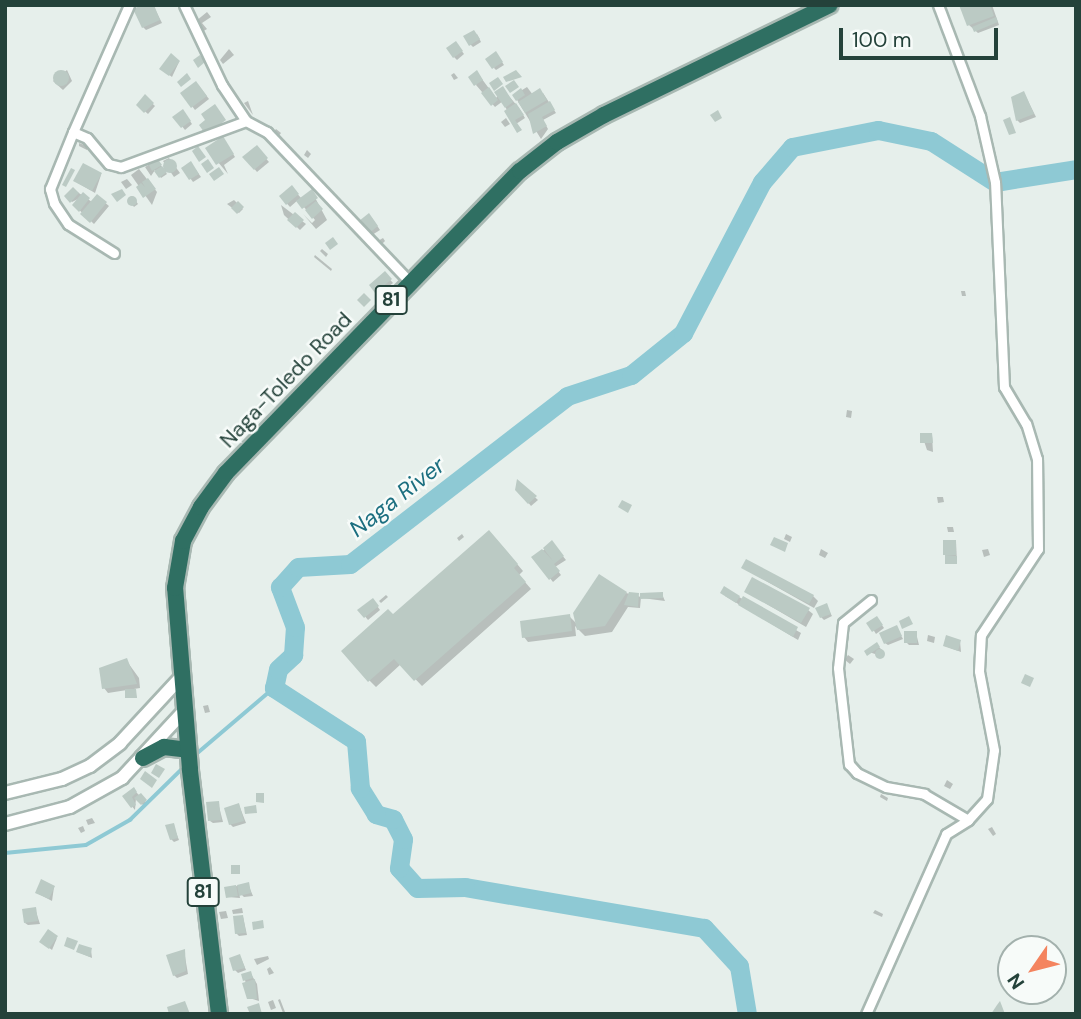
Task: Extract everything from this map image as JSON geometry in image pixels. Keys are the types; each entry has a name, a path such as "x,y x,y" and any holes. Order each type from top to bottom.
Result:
{"highway":[{"name":"Naga-Toledo Road","path":"219,1014 189,758 175,588 183,541 201,507 226,473 409,281 520,171 557,142 830,5"},
{"path":"143,758 164,747 189,758"}],"main road":[{"path":"5,793 62,779 90,766 120,743 182,676"},
{"path":"5,824 70,807 122,778 185,710"}],"street":[{"path":"114,253 68,224 54,203 50,189 129,5"},
{"path":"184,5 222,85 246,121 267,132 409,281"},
{"path":"866,1014 946,834 968,820 986,799 993,750 979,671 981,635 1038,549 1037,459 1026,424 1004,387 995,182 980,116 938,5"},
{"path":"73,132 87,138 109,164 121,167 246,121"},
{"path":"871,600 843,623 838,668 849,764 857,773 886,787 924,794 968,820"}],"building":[{"path":"142,5 154,5 160,20 142,28 133,9"},
{"path":"959,5 990,5 994,16 967,26"},
{"path":"996,17 998,22 974,32 972,27"},
{"path":"474,30 480,39 469,46 463,36"},
{"path":"456,41 463,51 453,58 446,48"},
{"path":"496,51 503,62 492,69 485,59"},
{"path":"171,53 180,61 169,76 159,69"},
{"path":"200,55 205,62 198,68 193,60"},
{"path":"58,70 64,70 69,78 67,84 58,86 53,81 53,75"},
{"path":"477,70 483,80 474,86 468,77"},
{"path":"516,70 522,77 506,82 503,77"},
{"path":"187,73 191,79 181,87 177,82"},
{"path":"498,77 503,84 494,91 489,83"},
{"path":"514,80 519,87 510,93 505,86"},
{"path":"196,81 207,96 191,108 180,93"},
{"path":"503,86 513,102 505,108 494,92"},
{"path":"489,87 498,100 491,106 481,93"},
{"path":"521,88 525,95 516,101 512,95"},
{"path":"540,88 547,100 525,113 518,102"},
{"path":"1024,91 1034,114 1016,121 1011,97"},
{"path":"145,94 154,103 144,113 136,105"},
{"path":"550,101 555,110 542,117 547,126 533,134 528,114"},
{"path":"516,103 524,115 515,120 522,130 517,133 504,111"},
{"path":"215,104 226,120 206,135 199,125 205,120 201,114"},
{"path":"183,109 191,121 181,128 172,117"},
{"path":"718,110 722,118 715,122 710,115"},
{"path":"1010,117 1016,133 1009,135 1003,120"},
{"path":"223,136 234,154 216,165 205,148"},
{"path":"257,145 268,158 254,170 242,157"},
{"path":"198,146 206,157 199,162 192,151"},
{"path":"157,158 162,165 152,171 148,163"},
{"path":"167,159 173,159 177,166 173,173 167,173 163,169 163,163"},
{"path":"208,159 214,168 207,173 201,164"},
{"path":"191,161 199,174 189,180 181,168"},
{"path":"83,163 102,173 92,191 73,181"},
{"path":"162,166 167,172 159,178 154,171"},
{"path":"219,167 224,174 214,181 209,174"},
{"path":"71,168 75,170 66,187 62,185"},
{"path":"148,178 156,189 143,198 136,187 141,183 145,187 142,182"},
{"path":"292,185 299,194 286,205 279,196"},
{"path":"73,187 79,193 70,203 64,196"},
{"path":"122,189 126,195 117,202 111,194"},
{"path":"312,189 318,198 302,209 296,201"},
{"path":"83,192 90,198 79,212 72,205"},
{"path":"97,194 107,202 90,223 80,214"},
{"path":"132,196 136,197 136,205 132,206 128,205 127,201 128,197"},
{"path":"238,201 244,207 237,214 231,208"},
{"path":"316,201 323,209 312,219 305,210"},
{"path":"295,212 304,220 296,228 287,220"},
{"path":"369,213 378,226 368,234 359,221"},
{"path":"333,237 338,244 330,250 325,243"},
{"path":"385,271 392,279 375,293 369,285"},
{"path":"364,293 371,300 364,307 357,300"},
{"path":"920,433 932,433 933,443 920,443"},
{"path":"517,479 537,496 528,504 515,490"},
{"path":"622,500 632,505 628,513 618,507"},
{"path":"489,530 518,564 514,568 526,582 414,681 394,659 368,682 341,651 388,609 393,614"},
{"path":"774,537 788,543 785,552 770,545"},
{"path":"552,540 564,556 554,564 560,571 549,580 531,557 542,549 553,561 543,548"},
{"path":"943,540 956,540 956,555 943,555"},
{"path":"945,555 957,556 957,564 945,564"},
{"path":"746,559 814,595 809,604 741,568"},
{"path":"599,574 627,592 605,626 577,630 573,613"},
{"path":"752,577 810,608 801,623 744,592"},
{"path":"724,586 740,596 736,603 720,593"},
{"path":"629,592 639,593 638,607 624,605"},
{"path":"663,592 663,598 640,599 640,593"},
{"path":"743,596 798,627 793,637 738,605"},
{"path":"373,598 379,606 364,618 357,610"},
{"path":"827,603 831,614 820,618 815,608"},
{"path":"570,614 572,631 522,638 520,621"},
{"path":"877,616 883,625 872,632 866,623"},
{"path":"909,616 913,624 902,629 899,621"},
{"path":"897,625 902,636 884,644 879,633"},
{"path":"904,631 917,631 917,643 904,643"},
{"path":"946,635 961,640 958,651 943,646"},
{"path":"877,642 880,647 867,656 864,651"},
{"path":"880,649 884,650 884,658 880,659 876,658 875,654 876,650"},
{"path":"127,658 137,684 102,689 99,668"},
{"path":"1025,674 1034,678 1030,687 1021,683"},
{"path":"125,689 136,689 137,698 125,698"},
{"path":"156,764 165,769 159,778 151,773"},
{"path":"145,771 157,780 152,788 140,779"},
{"path":"134,787 137,792 132,797 136,805 131,808 122,796"},
{"path":"141,793 147,800 141,805 134,798"},
{"path":"256,793 264,793 264,803 256,802"},
{"path":"219,801 221,820 208,821 206,802"},
{"path":"239,803 244,821 229,825 224,808"},
{"path":"256,805 257,813 245,814 244,807"},
{"path":"174,823 178,838 170,840 165,825"},
{"path":"231,865 240,865 240,874 231,874"},
{"path":"41,879 55,886 49,899 35,893"},
{"path":"249,882 251,893 239,896 237,885"},
{"path":"236,885 238,896 226,898 224,887"},
{"path":"36,907 38,921 24,923 22,909"},
{"path":"243,915 246,933 235,934 233,916"},
{"path":"263,920 264,928 253,930 252,922"},
{"path":"48,929 58,936 49,949 39,942"},
{"path":"67,937 78,941 74,950 64,946"},
{"path":"79,944 92,948 90,957 76,952"},
{"path":"185,949 186,971 173,976 166,955"},
{"path":"240,954 245,968 233,971 229,958"},
{"path":"251,971 253,978 243,981 241,974"},
{"path":"255,979 257,999 247,999 242,983"},
{"path":"185,1001 190,1014 169,1014 167,1007"},
{"path":"259,1003 262,1014 250,1014 247,1007"},
{"path":"997,1005 1002,1005 1005,1014 991,1014"}],"waterway":[{"name":"Naga River","path":"747,1014 739,966 704,928 465,887 417,888 399,868 403,839 393,819 376,814 360,788 356,741 274,688 278,669 293,655 295,627 280,587 298,567 350,564 567,396 631,375 683,333 762,182 792,147 878,130 931,141 995,182 1076,169"},
{"path":"194,756 274,688"},
{"path":"5,853 86,845 130,820 184,767"}]}
